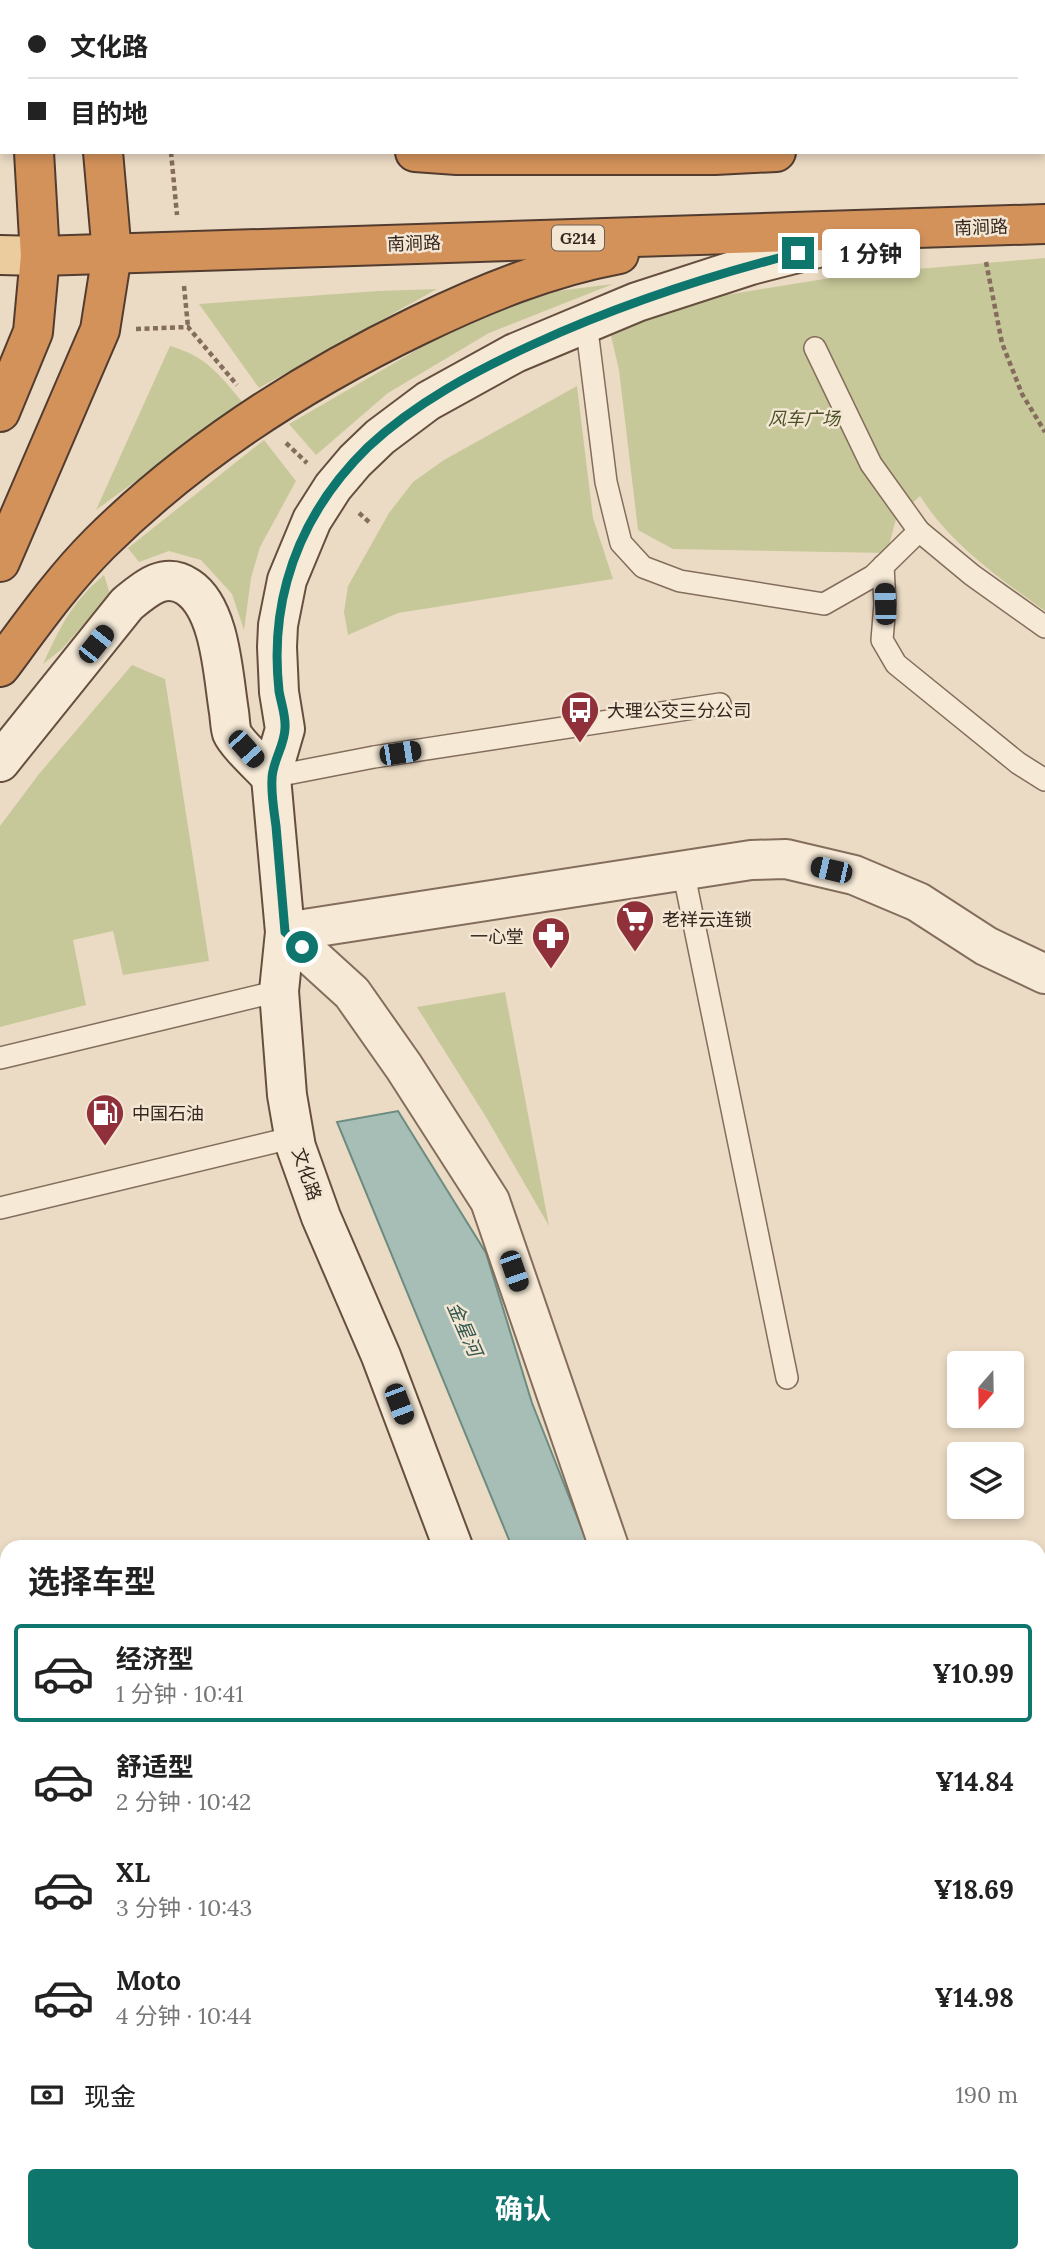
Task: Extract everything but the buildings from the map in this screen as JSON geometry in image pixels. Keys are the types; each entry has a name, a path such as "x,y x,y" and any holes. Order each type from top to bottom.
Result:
{"highway":[{"path":"0,412 33,331 40,256 34,154"},
{"path":"0,562 100,330 112,254 103,154"},
{"path":"443,154 562,154"},
{"name":"南涧路","path":"40,256 1045,224"},
{"path":"0,667 44,606 99,545 171,480 262,414 331,371 399,335 521,281 590,259 726,235"}],"main road":[{"path":"0,255 40,256"}],"street":[{"path":"271,777 285,729 278,670 278,625 300,545 333,487 380,437 428,401 491,365 586,322 674,288 751,265 893,229"},
{"path":"0,762 127,604 148,587 173,581 195,592 209,614 215,631 233,735 271,777"},
{"name":"文化路","path":"271,777 285,932 279,991 287,1094 296,1147 321,1217 381,1356 450,1540"},
{"path":"285,932 751,860 786,859 854,875 918,902 986,946 1045,974"},
{"path":"285,932 352,993 404,1067 490,1201 607,1540"}],"lane":[{"path":"586,322 606,482 621,543 643,567 680,581 824,604 873,576 919,531"},
{"path":"815,348 871,464 919,531 972,575 1045,627"},
{"path":"883,566 885,604 882,640 896,664 1018,763 1045,780"},
{"path":"271,777 374,757 720,704"},
{"path":"683,870 788,1378"},
{"path":"0,1058 279,991"},
{"path":"0,1208 295,1137"}],"path":[{"path":"979,227 1002,343 1022,394 1045,432"},
{"path":"100,330 188,327 291,449 369,522"}],"green space":[{"name":"风车广场","path":"1045,258 1045,611 993,573 961,545 932,514 920,496 896,519 887,553 673,549 638,530 619,370 611,336 617,327 695,300 849,275"},
{"path":"613,284 489,333 388,393 316,455 289,424 446,333 533,294"},
{"path":"437,289 259,388 199,304 378,291"},
{"path":"170,346 203,361 243,403 96,510"},
{"path":"577,386 593,518 613,579 398,613 348,635 344,612 348,586 389,513 413,482 444,460"},
{"path":"264,440 296,481 260,547 251,578 244,630 232,594 201,560 169,551 139,562 128,548"},
{"path":"104,575 110,594 62,649 43,664 68,616 83,595"},
{"path":"132,665 165,679 209,961 123,975 113,931 73,940 86,1005 0,1027 0,826 39,774"},
{"path":"505,992 549,1226 486,1117 417,1007"}],"water":[{"name":"金星河","path":"398,1111 486,1253 532,1403 586,1540 509,1540 337,1122"}],"place":[{"name":"大理公交三分公司","path":"580,744"},
{"name":"老祥云连锁","path":"635,953"},
{"name":"一心堂","path":"551,970"},
{"name":"中国石油","path":"105,1147"}],"route":[{"path":"302,947 285,932 271,777 285,729 279,692 278,625 295,556 326,496 355,461 410,413 491,365 572,328 674,288 798,253"}]}
